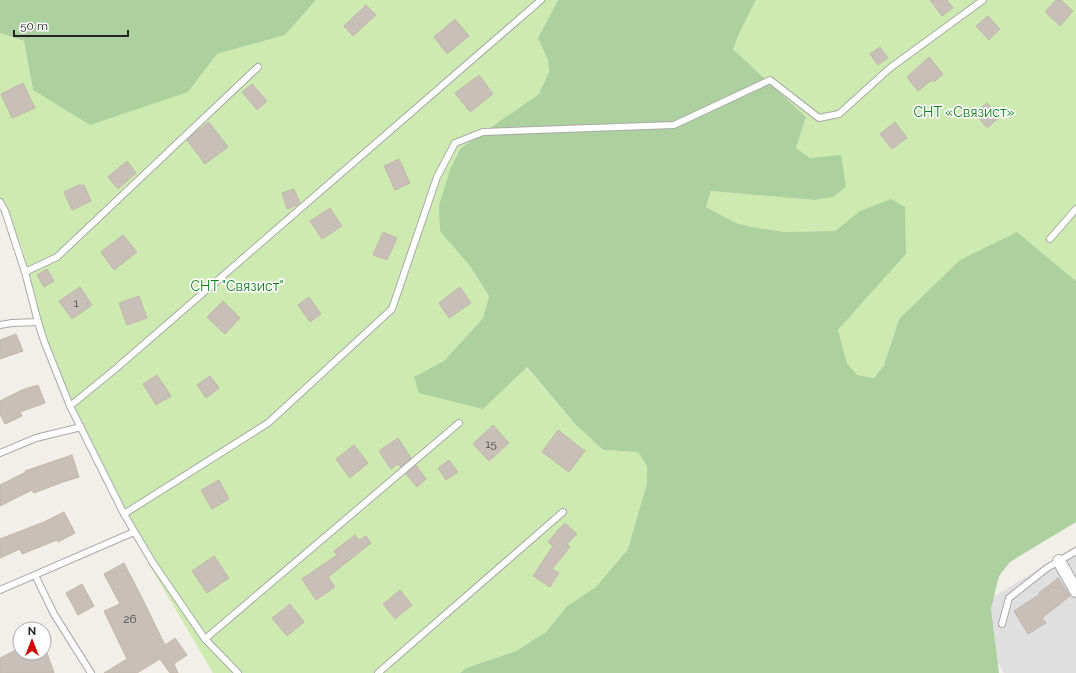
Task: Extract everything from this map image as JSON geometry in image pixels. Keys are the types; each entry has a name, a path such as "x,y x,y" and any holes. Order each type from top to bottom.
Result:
{"street":[{"path":"1059,561 1076,591"}],"lane":[{"path":"70,406 541,0"},
{"path":"124,514 268,423 392,308 437,177 455,144 483,132 674,125 770,80 819,118 839,114 890,68 983,0"},
{"path":"24,272 57,257 258,67"},
{"path":"0,202 5,211 44,342 70,406 124,514 153,563 205,639 238,673"},
{"path":"1050,239 1076,209"},
{"path":"0,325 38,322"},
{"path":"205,639 459,423"},
{"path":"0,453 36,438 81,427"},
{"path":"378,673 563,512"},
{"path":"0,590 134,532"},
{"path":"1002,624 1009,598 1047,568 1076,551"},
{"path":"35,574 54,614 91,673"}],"shaded area":[{"path":"1076,546 1076,673 1004,673 969,612"}],"green space":[{"path":"0,0 316,0 285,35 217,54 188,92 90,125 33,90 24,41 0,33"},
{"name":"СНТ \"Связист\"","path":"316,0 558,0 538,38 548,60 549,72 539,94 461,148 470,266 489,296 483,318 444,361 526,367 574,423 603,450 638,452 647,466 647,483 628,549 596,587 567,606 546,632 516,651 466,668 460,673 213,673 143,554 57,384 22,247 0,205 0,33 24,41 33,90 188,92 217,54 285,35"},
{"path":"558,0 756,0 733,49 806,117 796,148 810,158 841,155 846,187 833,197 814,200 711,191 706,207 736,223 784,232 835,231 860,211 891,199 905,207 906,254 838,330 847,363 857,375 874,378 884,365 899,319 960,260 1017,232 1076,281 1076,522 1010,562 999,576 991,609 999,673 460,673 466,668 516,651 546,632 567,606 596,587 628,549 647,483 647,466 638,452 603,450 574,423 527,367 483,409 419,393 414,377 444,361 483,318 489,296 470,266 440,231 439,205 451,167 461,148 539,94 549,72 548,60 538,38"},
{"name":"СНТ «Связист»","path":"756,0 1076,0 1076,281 1017,232 899,319 884,365 874,378 857,375 847,363 838,330 906,254 860,211 835,231 784,232 736,223 706,207 710,191 814,200 810,158 796,148 806,117 733,49"}],"building":[{"path":"930,0 947,0 953,8 942,16"},
{"path":"1056,0 1061,0 1073,11 1060,26 1045,12"},
{"path":"366,5 376,15 353,36 344,26"},
{"path":"988,16 1000,29 989,40 976,26"},
{"path":"455,19 469,36 447,54 434,37"},
{"path":"880,47 888,58 878,65 870,54"},
{"path":"929,57 943,74 934,82 932,80 918,91 907,77"},
{"path":"479,75 493,94 470,112 455,93"},
{"path":"23,83 35,108 12,118 1,94"},
{"path":"252,84 267,101 257,110 242,92"},
{"path":"987,103 1000,117 987,128 975,113"},
{"path":"209,122 228,147 205,164 187,140"},
{"path":"895,122 907,138 892,149 880,134"},
{"path":"399,159 410,183 395,190 384,166"},
{"path":"127,161 136,173 118,189 108,177"},
{"path":"79,185 84,185 91,201 72,210 64,192"},
{"path":"294,189 300,203 287,209 282,193"},
{"path":"330,208 342,226 322,239 310,221"},
{"path":"383,232 397,238 387,260 373,255"},
{"path":"123,235 137,252 114,270 101,252"},
{"path":"47,269 54,281 44,287 37,275"},
{"path":"80,287 92,305 72,319 59,301"},
{"path":"460,287 471,303 449,318 439,303"},
{"path":"139,296 147,318 127,325 119,303"},
{"path":"309,297 321,314 310,322 298,305"},
{"path":"223,301 240,318 225,334 207,317"},
{"path":"16,334 23,351 0,359 0,340"},
{"path":"157,375 171,396 156,405 143,384"},
{"path":"210,376 219,388 206,398 197,385"},
{"path":"38,385 45,403 20,412 22,416 5,424 0,414 0,401 22,390"},
{"path":"493,425 509,443 489,461 473,444"},
{"path":"558,430 585,451 569,472 542,452"},
{"path":"398,438 411,458 401,467 398,464 391,469 379,451"},
{"path":"354,445 368,463 350,478 336,459"},
{"path":"72,455 79,477 34,493 32,490 0,506 0,485 26,472 25,471"},
{"path":"449,460 458,472 446,480 438,468"},
{"path":"416,465 426,479 417,487 406,474"},
{"path":"219,480 229,499 212,509 201,490"},
{"path":"64,512 75,533 58,542 57,540 22,554 20,549 0,558 0,539 44,522"},
{"path":"565,523 577,534 567,544 570,547 552,569 559,573 550,587 533,576 553,546 548,542"},
{"path":"355,535 359,540 366,536 371,543 328,577 335,587 316,600 302,579 337,555 334,551"},
{"path":"214,556 229,578 207,593 192,571"},
{"path":"124,563 165,645 175,638 187,655 174,664 178,673 170,673 160,659 137,673 104,673 127,659 104,611 120,604 104,574"},
{"path":"1058,578 1070,596 1042,618 1046,623 1028,634 1014,611 1040,594 1039,593"},
{"path":"82,584 94,606 78,615 66,593"},
{"path":"400,590 412,605 395,619 383,604"},
{"path":"290,604 304,622 287,636 272,618"},
{"path":"12,652 12,661 50,661 54,673 0,673 0,658"}]}
